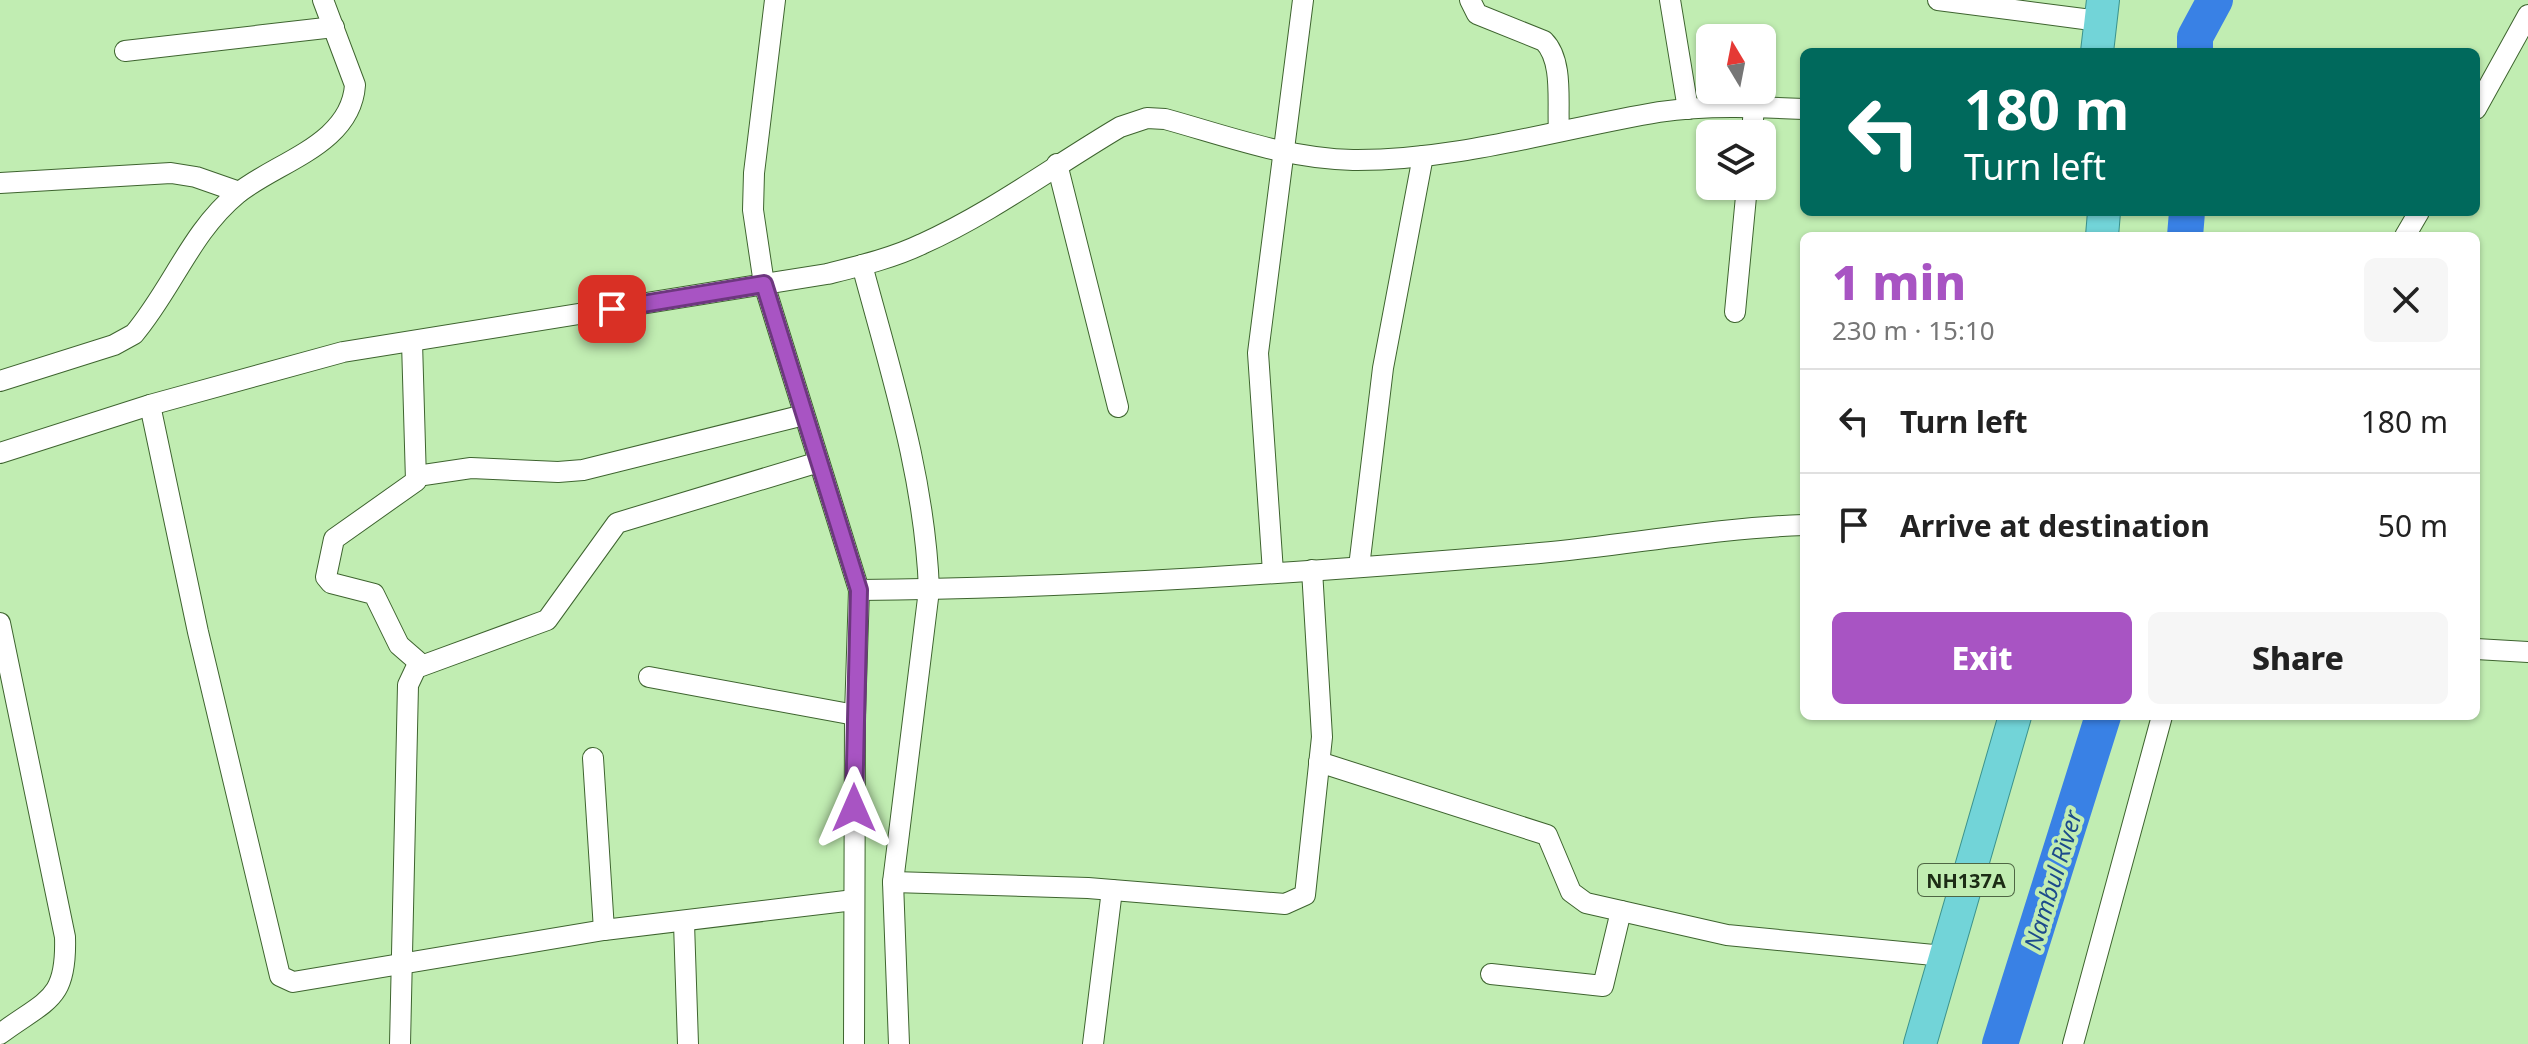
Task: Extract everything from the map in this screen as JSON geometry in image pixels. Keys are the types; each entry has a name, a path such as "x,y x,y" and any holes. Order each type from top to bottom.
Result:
{"highway":[{"name":"NH137A","path":"1920,1044 2014,720"}],"street":[{"path":"0,381 114,345 134,334 197,237 239,192 317,145 349,113 355,85 323,0"},
{"path":"775,0 754,173 753,210 764,284 859,590 855,715 854,1044"},
{"path":"1273,572 1258,364 1303,0"},
{"path":"1470,0 1477,14 1544,41 1549,47 1555,62 1559,131"},
{"path":"1670,0 1688,109"},
{"path":"1938,0 2100,24"},
{"path":"2480,102 2528,15"},
{"path":"125,51 334,27"},
{"path":"1753,120 1754,106"},
{"path":"0,453 293,363 827,274 862,265 920,246 966,223 1120,127 1147,118 1165,119 1285,153 1354,160 1423,156 1688,109 1754,106 1800,109"},
{"path":"1359,567 1383,368 1423,156"},
{"path":"1057,164 1118,407"},
{"path":"0,183 171,173 196,177 239,192"},
{"path":"1735,312 1746,200"},
{"path":"862,265 920,485 929,590 893,882 899,1044"},
{"path":"412,342 417,476 413,485 334,539 326,577 331,583 374,594 399,645 422,665"},
{"path":"150,405 280,976 293,982 604,930 684,923 854,900"},
{"path":"417,476 471,468 558,472 583,470 804,415"},
{"path":"400,1044 408,685 422,665 547,620 617,523 819,462"},
{"path":"859,590 929,590 1359,567 1558,551 1700,531 1800,525"},
{"path":"893,882 1112,890 1285,904 1305,895 1322,737 1312,570"},
{"path":"0,623 65,937 66,971 52,996 0,1034"},
{"path":"2480,649 2528,652"},
{"path":"649,677 855,715"},
{"path":"2073,1044 2161,720"},
{"path":"593,758 604,930"},
{"path":"1319,762 1547,835 1575,896 1586,903 1727,935 1944,956"},
{"path":"1093,1044 1112,890"},
{"path":"1491,974 1603,986 1621,911"},
{"path":"684,923 688,1044"}],"waterway":[{"name":"Nambul River","path":"2195,48 2195,37 2215,0"},
{"name":"Nambul River","path":"2185,232 2187,216"},
{"name":"Nambul River","path":"2000,1044 2102,720"}],"route":[{"path":"612,309 764,284 859,590 854,808"}]}
